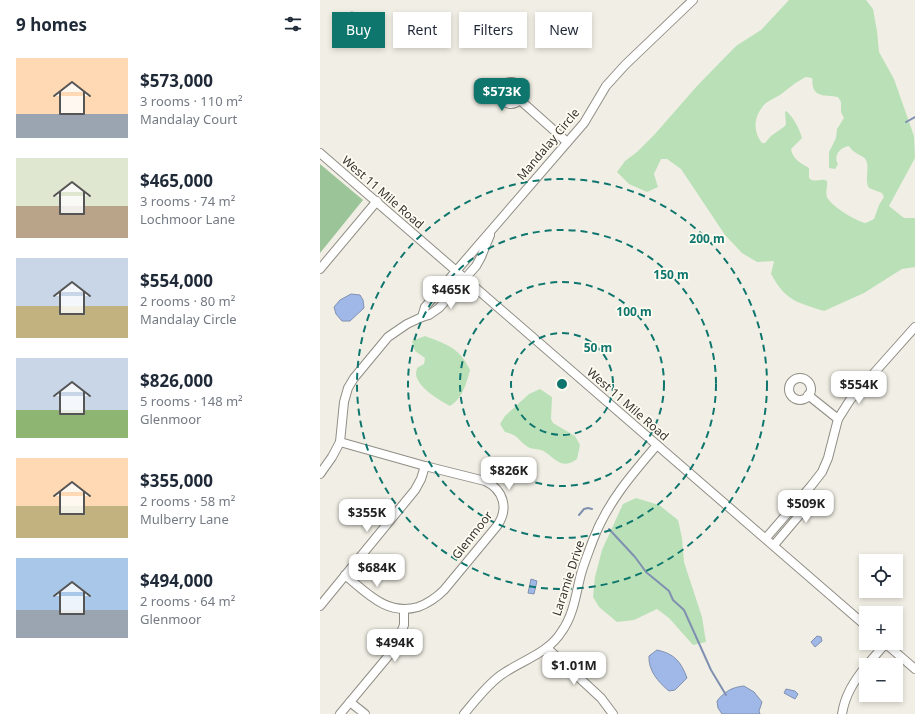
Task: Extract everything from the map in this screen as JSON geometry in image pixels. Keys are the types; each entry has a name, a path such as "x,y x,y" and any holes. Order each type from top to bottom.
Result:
{"street":[{"name":"Mandalay Circle","path":"422,317 425,307 584,122 610,81 693,0"},
{"path":"520,100 567,142"},
{"name":"West 11 Mile Road","path":"320,153 859,620"},
{"path":"320,269 377,202"},
{"path":"320,474 340,442 344,402 351,382 388,337 407,324 438,310 479,261 492,228"},
{"path":"766,538 822,472 828,458 838,419 842,411 915,327"},
{"path":"808,395 838,419"},
{"name":"Glenmoor","path":"340,442 492,484 500,495 504,510 502,518 497,526 440,594 427,604 404,610 392,608 378,602 346,575"},
{"name":"Laramie Drive","path":"464,714 478,697 500,676 547,648 559,636 568,621 581,572 603,519 628,479 657,445"},
{"path":"320,606 415,490 421,480 424,466"},
{"path":"774,545 802,512 811,486"},
{"path":"340,714 397,643 404,625 404,610"},
{"path":"547,648 601,698 613,714"},
{"path":"873,658 880,650"},
{"path":"893,650 915,669"},
{"path":"842,714 848,691 859,677"},
{"path":"350,702 364,714"}],"green space":[{"path":"789,0 866,0 873,9 879,52 894,79 914,136 915,158 889,206 904,218 915,218 915,267 902,269 864,293 824,311 793,299 782,290 771,274 774,261 757,262 742,253 725,235 681,169 667,159 661,159 654,174 658,187 647,192 629,184 617,172 625,161 637,152 655,134 697,86 736,46 761,30","holes":["806,77 812,78 813,87 817,93 838,97 841,102 841,112 844,118 837,129 836,138 829,152 829,168 835,169 838,164 836,158 838,152 849,146 853,151 866,160 867,182 869,188 882,193 884,197 879,205 874,219 866,223 845,213 829,201 826,195 827,181 811,180 809,178 809,168 798,161 792,153 791,149 802,138 796,123 786,111 785,126 771,136 765,143 762,143 757,133 757,117 762,107"]},
{"path":"320,164 363,200 320,253"},
{"path":"425,336 446,344 452,348 462,357 470,370 461,395 450,406 429,393 417,379 417,368 424,364 425,358 415,351 412,341"},
{"path":"540,389 552,397 551,419 553,423 575,436 580,445 577,459 567,464 556,461 539,449 524,445 516,437 505,432 500,424 505,416 529,394"},
{"path":"636,498 659,505 678,520 682,538 684,562 702,617 706,642 693,645 669,618 657,609 634,620 617,622 599,607 593,597 595,577 602,550 623,504"}],"water":[{"path":"351,294 360,295 363,300 364,308 350,321 342,321 336,314 334,307 340,300"},
{"path":"531,579 537,581 534,594 528,593"},
{"path":"817,636 821,637 822,641 815,647 811,642"},
{"path":"657,650 673,656 680,663 685,672 687,678 675,690 669,691 661,684 652,671 649,656"},
{"path":"744,686 754,692 762,702 759,711 760,714 722,714 718,708 717,701 729,690"},
{"path":"786,689 795,691 798,694 795,699 784,693"}],"waterway":[{"path":"906,122 915,117"},
{"path":"579,515 584,509 592,509"},
{"path":"609,529 635,557 646,572 669,591 673,600 684,610 711,670 726,695"}]}
